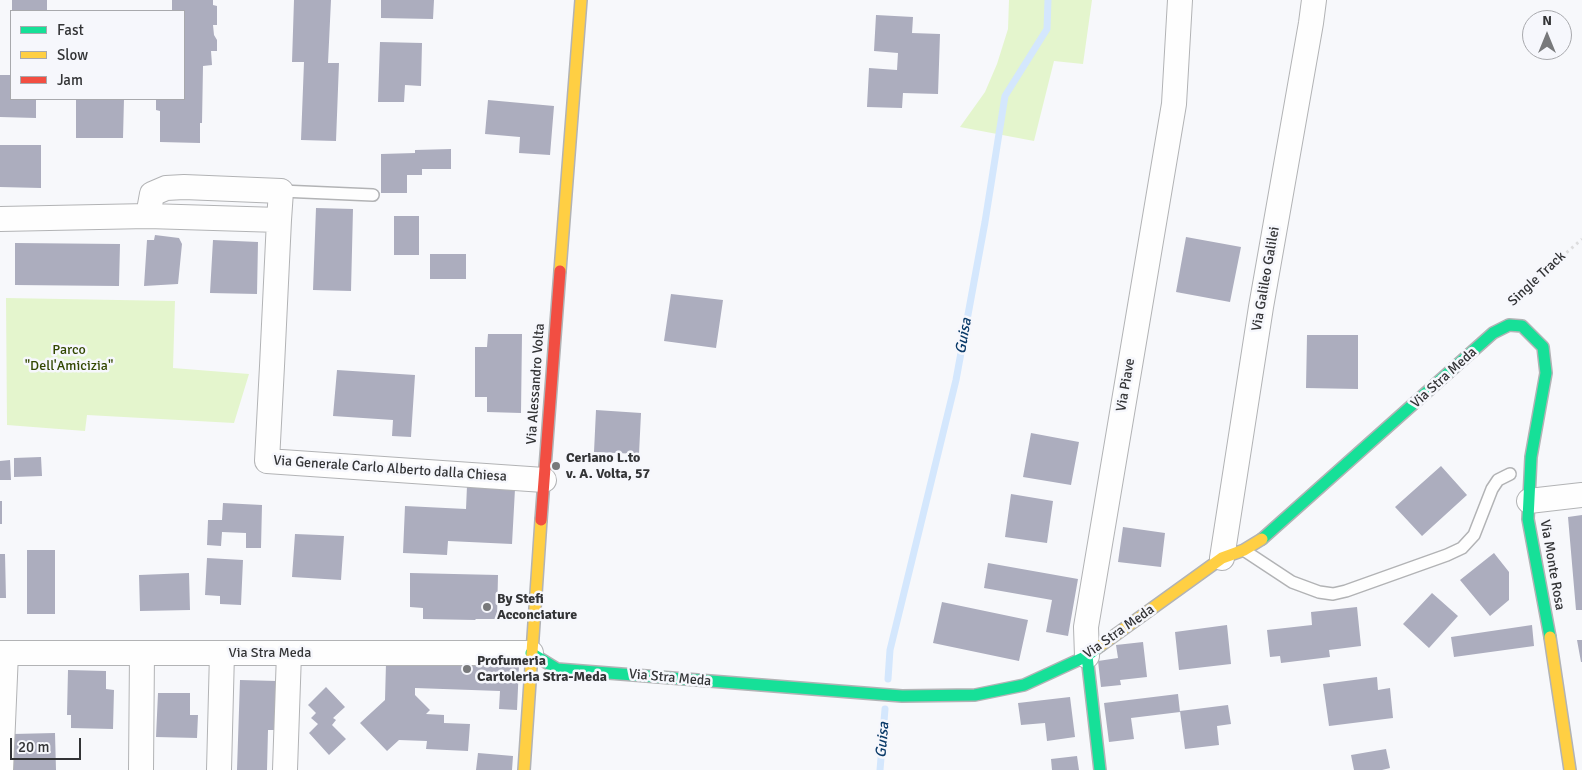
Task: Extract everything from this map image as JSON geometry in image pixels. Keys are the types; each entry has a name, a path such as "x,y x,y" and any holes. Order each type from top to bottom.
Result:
{"street":[{"name":"Via Alessandro Volta","path":"524,770 530,653 581,0"},
{"name":"Via Piave","path":"1100,770 1087,656 1086,627 1174,104 1180,0"},
{"name":"Via Galileo Galilei","path":"1233,554 1261,307 1314,0"},
{"path":"148,216 152,194 166,188 280,191"},
{"name":"Via Generale Carlo Alberto dalla Chiesa","path":"280,191 266,461 544,480"},
{"path":"0,219 148,216 279,220"},
{"name":"Via Stra Meda","path":"3,653 530,653 557,669 902,696 976,696 1024,685 1087,656 1233,554 1267,536 1493,334 1508,325"},
{"name":"Via Monte Rosa","path":"1508,325 1522,326 1543,347 1546,373 1531,457 1528,520 1554,661 1570,770"},
{"path":"1529,502 1582,496"},
{"path":"1,770 3,653"},
{"path":"141,770 142,653"},
{"path":"219,770 222,653"},
{"path":"284,770 289,653"}],"lane":[{"path":"280,191 374,195"},
{"path":"1233,554 1292,582 1319,592 1333,594 1346,591 1462,548 1474,535 1492,489 1498,480 1510,474"}],"path":[{"name":"Single Track","path":"1508,325 1506,306 1582,239"}],"green space":[{"path":"1009,0 1092,0 1083,64 1054,61 1034,141 960,127 985,92 997,64 1008,29"},
{"name":"Parco \"Dell'Amicizia\"","path":"6,298 175,301 173,368 249,374 234,423 87,415 85,431 7,425"}],"building":[{"path":"12,0 47,0 47,10 12,10"},
{"path":"172,0 213,0 213,5 217,6 217,25 213,25 214,35 217,40 217,51 211,51 212,65 203,66 200,143 160,142 160,111 156,110 156,100 185,100 185,10 172,10"},
{"path":"294,0 331,0 328,63 339,63 336,141 301,140 304,62 292,62"},
{"path":"381,0 434,0 433,19 381,18"},
{"path":"876,15 913,17 912,33 940,34 938,94 903,93 902,108 867,107 869,68 897,70 898,53 874,51"},
{"path":"380,42 422,43 421,86 405,85 404,102 378,102"},
{"path":"0,75 10,75 10,100 36,100 36,118 0,117"},
{"path":"76,100 124,100 123,138 76,138"},
{"path":"488,100 554,106 550,155 519,153 520,137 485,134"},
{"path":"0,145 41,145 41,188 0,187"},
{"path":"451,149 451,169 422,169 422,175 407,175 407,193 381,193 381,154 415,153 415,150"},
{"path":"316,208 353,209 351,291 313,290"},
{"path":"394,216 419,216 419,255 394,255"},
{"path":"155,235 179,238 182,244 178,284 144,286 147,240 154,240"},
{"path":"1186,237 1241,247 1230,302 1176,292"},
{"path":"213,240 258,242 257,294 210,293"},
{"path":"15,243 120,244 119,286 15,285"},
{"path":"430,254 466,254 466,279 430,279"},
{"path":"671,294 723,300 716,348 664,341"},
{"path":"488,334 522,334 521,413 487,412 487,397 475,397 475,347 487,347"},
{"path":"1307,335 1358,335 1358,389 1306,388"},
{"path":"337,370 415,375 411,437 392,436 393,420 333,416"},
{"path":"596,410 641,413 639,454 594,452"},
{"path":"1031,433 1079,442 1071,485 1023,477"},
{"path":"41,457 42,476 14,477 14,458"},
{"path":"10,460 11,480 0,480 0,461"},
{"path":"1441,466 1467,495 1422,536 1395,507"},
{"path":"467,486 515,489 512,544 448,541 447,555 403,553 405,506 466,509"},
{"path":"1011,494 1053,501 1047,543 1005,537"},
{"path":"0,501 2,501 2,524 0,524"},
{"path":"223,503 262,505 261,548 246,548 246,533 222,532 221,546 207,545 208,520 222,520"},
{"path":"1582,515 1582,610 1576,610 1568,517"},
{"path":"1123,527 1165,533 1161,567 1118,562"},
{"path":"295,534 344,536 341,580 292,577"},
{"path":"27,550 55,550 55,614 27,614"},
{"path":"1494,553 1509,572 1509,600 1490,616 1460,580"},
{"path":"0,554 5,554 6,598 0,598"},
{"path":"207,558 243,560 241,605 220,604 220,596 205,595"},
{"path":"988,563 1078,579 1068,636 1046,632 1052,600 984,588"},
{"path":"189,573 190,610 140,611 139,575"},
{"path":"410,573 498,575 497,619 423,619 423,608 410,607"},
{"path":"1432,593 1458,616 1429,648 1403,624"},
{"path":"942,602 1028,620 1019,661 933,643"},
{"path":"1357,607 1361,646 1329,650 1330,657 1281,663 1280,656 1270,657 1267,630 1312,625 1311,612"},
{"path":"1227,625 1231,664 1179,670 1175,632"},
{"path":"1532,625 1534,646 1454,657 1451,637"},
{"path":"1577,640 1582,640 1582,662 1581,662"},
{"path":"1143,642 1147,677 1120,680 1121,685 1101,687 1098,661 1118,658 1116,645"},
{"path":"386,663 519,666 517,710 499,709 500,691 415,688 415,695 430,710 426,714 444,715 444,723 470,724 468,751 426,749 427,741 399,740 387,751 360,723 385,700"},
{"path":"68,670 106,671 106,689 114,690 113,729 71,728 71,715 67,715"},
{"path":"1377,677 1378,690 1390,688 1393,718 1329,726 1323,684"},
{"path":"240,680 277,681 275,730 268,730 267,770 237,770"},
{"path":"326,687 345,707 333,718 336,720 332,725 346,739 329,755 309,733 318,724 311,718 316,713 308,705"},
{"path":"158,693 190,693 190,715 198,715 197,738 156,737"},
{"path":"1178,694 1180,712 1131,718 1134,739 1109,742 1104,703"},
{"path":"1070,697 1075,737 1047,741 1045,723 1021,725 1018,703"},
{"path":"1228,705 1231,724 1217,726 1219,745 1185,749 1180,711"},
{"path":"55,733 56,770 14,770 13,734"},
{"path":"1386,749 1390,768 1382,770 1354,770 1351,755"},
{"path":"478,753 513,756 512,770 476,770"},
{"path":"1077,756 1079,770 1052,770 1051,759"}],"waterway":[{"name":"Guisa","path":"888,679 890,650 956,380 985,222 1005,96 1047,29 1048,0"},
{"name":"Guisa","path":"880,770 885,709"}],"traffic: fast":[{"path":"1262,539 1493,333 1509,325 1522,326 1543,347 1546,373 1531,457 1528,519 1550,637"},
{"path":"531,653 557,669 902,696 975,695 1024,685 1087,656 1100,646"},
{"path":"1087,656 1100,770"}],"traffic: slow":[{"path":"560,271 581,0"},
{"path":"524,770 541,520"},
{"path":"1100,646 1222,558 1244,550 1262,539"},
{"path":"1550,637 1570,770"}],"traffic: jam":[{"path":"541,520 560,271"}],"place":[{"name":"Ceriano L.to v. A. Volta, 57","path":"556,466"},
{"name":"By Stefi Acconciature","path":"487,607"},
{"name":"Profumeria Cartoleria Stra-Meda","path":"467,669"}]}
